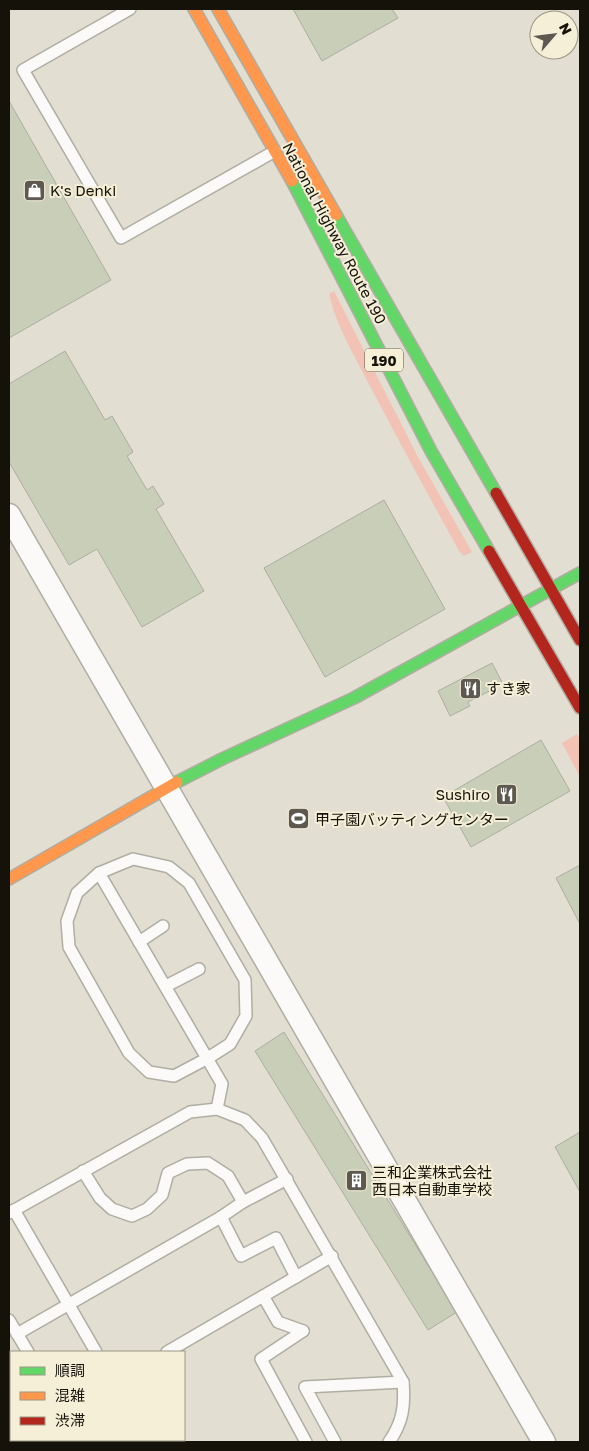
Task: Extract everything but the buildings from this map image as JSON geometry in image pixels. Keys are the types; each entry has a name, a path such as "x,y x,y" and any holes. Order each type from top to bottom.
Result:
{"main road":[{"name":"National Highway Route 190","path":"194,9 275,151 431,451 580,708"},
{"name":"National Highway Route 190","path":"218,9 580,640"},
{"path":"9,879 166,788 222,759 354,698 580,573"}],"street":[{"path":"9,515 544,1442"}],"lane":[{"path":"130,9 24,70 122,238 275,151"},
{"path":"134,859 169,867 189,883 245,980 246,1016 230,1044 208,1058 174,1076 149,1072 130,1053 69,947 67,921 78,893 99,873 134,859"},
{"path":"99,873 222,1084 217,1109"},
{"path":"139,942 163,926"},
{"path":"166,986 199,969"},
{"path":"95,1351 11,1212 190,1112 217,1109 245,1120 262,1138 332,1256 403,1382 404,1404 397,1429 389,1442"},
{"path":"83,1171 100,1198 112,1209 132,1216 147,1210 162,1195 168,1173 187,1164 208,1163 228,1176 243,1202"},
{"path":"17,1334 221,1217 243,1202 287,1179"},
{"path":"221,1217 241,1256 276,1238 296,1278"},
{"path":"169,1351 332,1256"},
{"path":"263,1296 278,1322 303,1331 261,1359 306,1442"},
{"path":"9,1320 27,1351"},
{"path":"335,1442 305,1387 403,1382"}],"shaded area":[{"path":"334,291 418,457 472,552 464,556 459,551 380,405 336,317 329,294"},
{"path":"577,734 580,740 580,777 562,743"}],"traffic: fast":[{"path":"292,181 431,451 489,551"},
{"path":"336,215 496,493"},
{"path":"177,782 354,698 580,573"}],"traffic: slow":[{"path":"194,9 292,181"},
{"path":"218,9 336,215"},
{"path":"9,879 177,782"}],"traffic: jam":[{"path":"496,493 580,640"},
{"path":"489,551 580,708"}],"place":[{"name":"K's Denki","path":"34,190"},
{"name":"すき家","path":"470,688"},
{"name":"Sushiro","path":"506,794"},
{"name":"甲子園バッティングセンター","path":"299,819"},
{"name":"三和企業株式会社 西日本自動車学校","path":"356,1181"}]}
